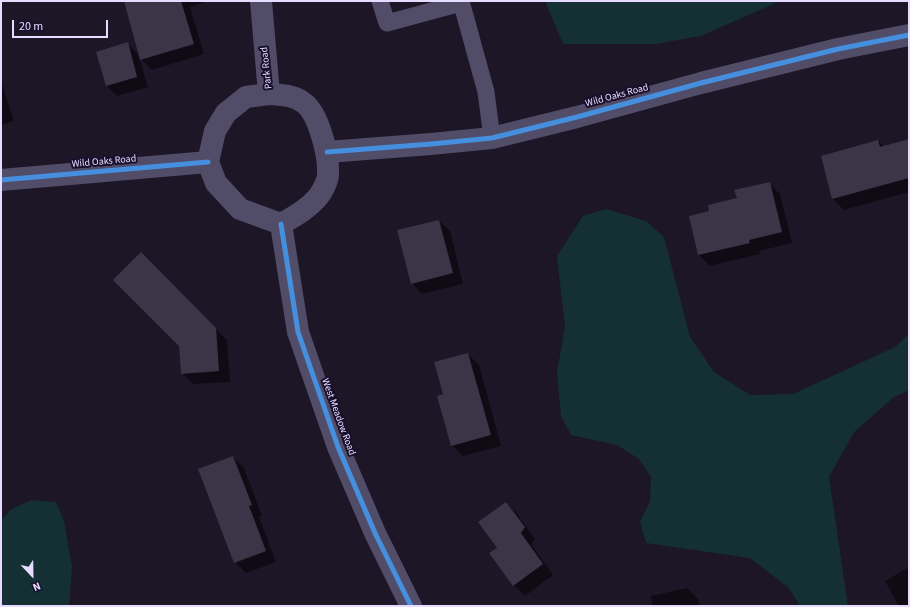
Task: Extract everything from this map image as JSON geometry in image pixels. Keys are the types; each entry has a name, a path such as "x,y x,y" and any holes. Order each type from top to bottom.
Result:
{"street":[{"name":"Park Road","path":"261,1 269,94 287,95 304,103 314,115 326,152"},
{"name":"Wild Oaks Road","path":"326,152 492,138 577,117 724,77 838,49 909,35"},
{"path":"269,94 246,97 226,114 215,131 208,162 216,183 240,209 281,224 304,211 319,196 328,176 326,152"},
{"name":"Wild Oaks Road","path":"1,180 208,162"},
{"name":"West Meadow Road","path":"281,224 298,332 338,447 375,532 411,606"}],"lane":[{"path":"380,1 386,23 461,2 486,92 492,138"}],"green space":[{"path":"545,1 780,1 701,36 655,44 563,44"},
{"path":"606,209 646,221 664,237 690,337 714,372 750,395 793,394 895,347 909,334 909,390 894,397 854,432 829,477 848,606 800,606 789,588 750,558 646,543 640,522 650,501 651,477 639,459 617,445 571,435 561,416 557,372 565,327 557,256 583,216"},
{"path":"32,500 56,502 64,521 72,567 69,606 1,606 1,521 10,510"}],"building":[{"path":"124,1 181,1 194,44 140,60"},
{"path":"128,42 137,77 106,86 96,52"},
{"path":"909,139 909,178 832,199 821,156 878,140 880,147"},
{"path":"770,182 782,232 749,240 750,243 698,255 689,216 709,211 708,205 737,198 734,190"},
{"path":"439,220 453,273 411,284 397,230"},
{"path":"141,252 216,328 219,371 181,374 179,346 113,280"},
{"path":"468,353 491,435 451,446 437,396 443,394 434,362"},
{"path":"233,456 252,505 249,506 266,551 234,563 198,469"},
{"path":"506,502 525,527 521,533 543,564 513,586 489,553 497,548 478,522"}],"cycle path":[{"path":"327,152 492,138 577,117 701,83 838,49 909,35"},
{"path":"1,180 208,162"},
{"path":"281,224 298,332 338,447 375,533 411,606"}]}
